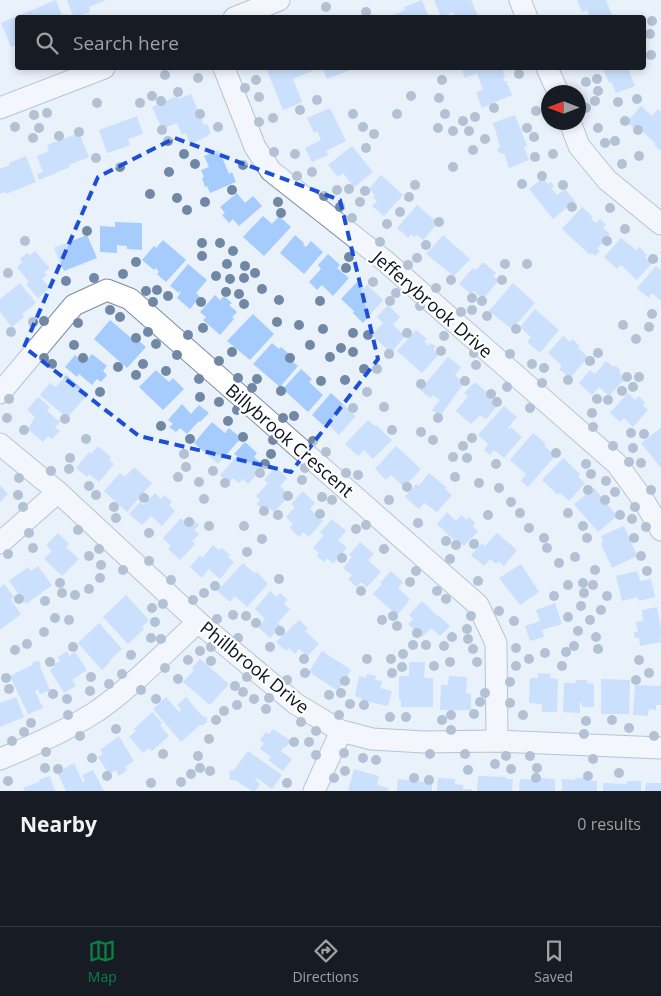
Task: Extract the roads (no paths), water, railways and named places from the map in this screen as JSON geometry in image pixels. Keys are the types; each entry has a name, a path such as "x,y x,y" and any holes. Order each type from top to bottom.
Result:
{"street":[{"path":"242,15 279,0"},
{"path":"520,0 526,15"},
{"path":"0,108 99,70"},
{"name":"Jefferybrook Drive","path":"225,70 255,147 271,171 384,260 617,464 644,501 661,530"},
{"path":"548,70 555,85"},
{"path":"573,130 579,146 607,180 661,224"},
{"name":"Billybrook Crescent","path":"0,393 74,305 107,290 130,299 478,605 496,643 497,741"},
{"name":"Phillbrook Drive","path":"0,444 58,492 198,622 296,704 342,731 372,739 424,742 497,741 661,748"},
{"path":"0,544 58,492"},
{"path":"0,759 35,744 96,711 140,676 198,622"},
{"path":"314,791 342,731"}]}
